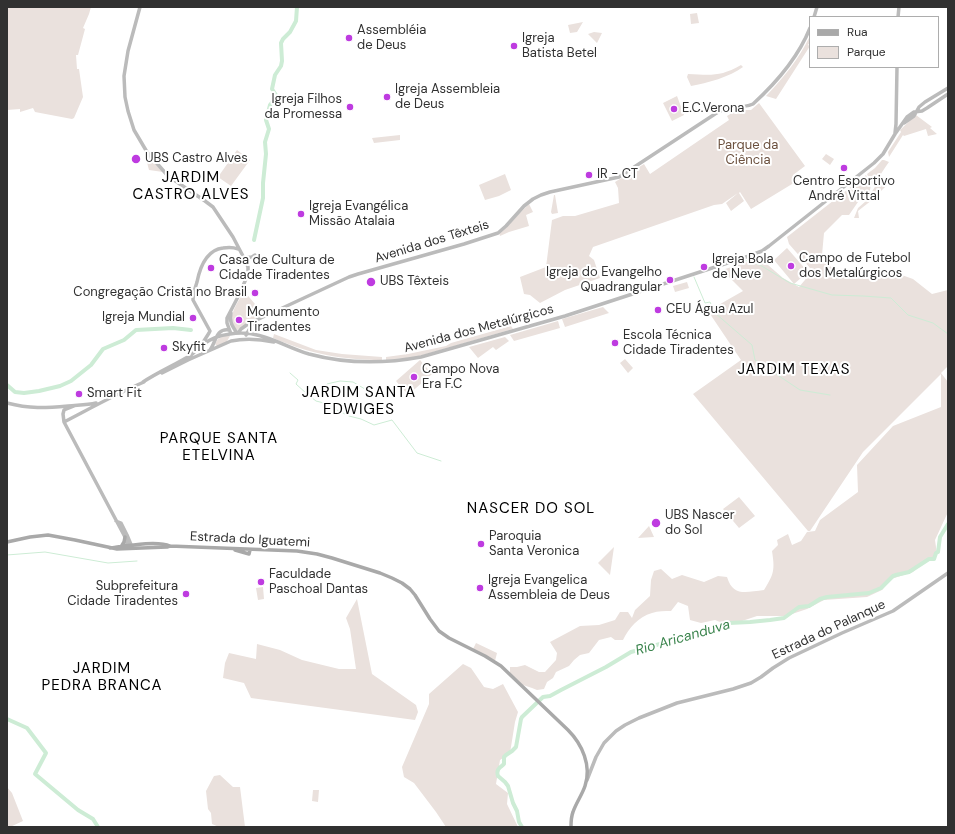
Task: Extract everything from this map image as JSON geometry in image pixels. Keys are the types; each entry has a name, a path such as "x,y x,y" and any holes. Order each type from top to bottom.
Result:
{"main road":[{"path":"140,7 128,51 124,76 125,97 134,130 145,149 168,176 213,207 240,250 248,267 248,274 227,318 227,324 230,332 227,342"},
{"name":"Avenida dos Têxteis","path":"238,333 245,326 349,277 498,233 524,206 541,194 619,177 715,114 725,109 748,106 752,104 790,65 802,46 809,30"},
{"path":"895,134 897,68"},
{"path":"895,134 903,123 914,116 923,103 948,88"},
{"path":"917,112 927,108 948,94"},
{"path":"923,103 927,108"},
{"path":"896,124 899,128"},
{"name":"Avenida dos Metalúrgicos","path":"143,382 227,342 239,339 268,341 309,354 341,361 375,362 404,360 421,358 503,335 610,302 762,251 874,163 883,154 895,134"},
{"path":"230,234 233,242 232,247"},
{"path":"216,338 209,351 205,350 202,345 210,331 193,300 200,271 207,257 216,249 232,247 240,250"},
{"path":"244,258 255,255"},
{"path":"232,308 230,317 231,323 233,328 238,333"},
{"name":"Avenida dos Têxteis","path":"239,339 247,333 252,325 258,320"},
{"name":"Avenida dos Metalúrgicos","path":"143,382 191,355 202,345 230,332 247,333 270,338 281,344"},
{"path":"64,422 143,382"},
{"path":"7,403 30,408 55,408 101,402"},
{"path":"76,406 80,408 81,413"},
{"path":"76,406 64,410 64,422 131,547"},
{"path":"55,408 63,414"},
{"path":"68,428 70,422 75,416"},
{"path":"116,521 120,523 131,547"},
{"name":"Estrada do Iguatemi","path":"7,542 48,535 120,550 142,544 298,551 334,558 380,573 398,581 414,593 434,624 442,632 449,638 496,662 573,735 580,744 586,767 586,785 573,811 571,827"},
{"path":"121,547 125,537"},
{"name":"Estrada do Iguatemi","path":"110,548 146,548 168,546"},
{"name":"Estrada do Palanque","path":"586,785 598,752 604,743 616,731 633,720 677,703 733,689 751,682 789,658 893,611 948,573"}],"green space":[{"path":"7,7 91,7 83,28 85,29 78,55 76,55 77,69 79,69 83,97 74,118 72,119 35,112 33,108 20,112 20,109 7,110"},
{"path":"697,13 699,23 691,24 690,14"},
{"path":"583,22 577,32 570,33 568,25"},
{"path":"594,32 602,33 597,43 588,34"},
{"path":"809,38 809,48 776,99 766,96 791,68"},
{"path":"741,65 743,67 732,74 697,85 691,86 687,77 688,74 709,75 727,72"},
{"name":"E.C.Verona","path":"677,96 684,115 672,121 663,103"},
{"name":"Parque da Ciência","path":"759,103 805,166 793,175 797,181 751,209 740,192 739,193 744,201 731,211 726,203 738,193 722,204 714,205 593,247 589,256 594,260 600,278 565,290 540,303 530,295 524,294 520,277 546,267 552,220 563,216 575,216 619,203 618,188 615,182 644,164 650,174 729,120 727,116 737,110 751,110"},
{"path":"916,115 932,127 930,128 937,134 928,136 926,129 904,136 903,135 889,157 888,152 901,132 900,130"},
{"path":"400,135 400,140 374,143 372,138"},
{"path":"237,150 250,160 231,186 218,177"},
{"path":"144,151 163,172 149,170"},
{"path":"826,154 834,159 830,165 822,159"},
{"path":"882,160 889,162 872,185 867,174"},
{"path":"505,174 511,190 499,196 485,200 479,185"},
{"path":"866,175 871,185 870,190 858,202 849,215 842,215 824,233 822,255 832,268 896,273 913,279 932,294 948,290 948,366 941,373 948,382 948,512 935,540 937,554 934,559 920,564 913,572 891,579 882,590 867,597 824,600 807,609 786,616 757,616 742,621 725,624 715,620 701,623 690,620 688,606 678,602 671,611 654,612 642,617 631,627 623,640 615,640 611,637 599,640 589,653 580,655 569,666 556,672 553,678 547,682 544,689 537,690 523,685 510,673 510,667 525,665 539,672 545,672 556,660 557,653 550,642 580,626 599,625 615,620 620,612 628,612 632,618 635,610 650,596 651,580 654,571 661,569 672,579 682,575 704,582 718,576 727,577 733,588 741,592 764,590 773,572 772,551 778,545 777,540 788,534 792,545 801,541 807,532 815,531 820,520 858,492 857,465 893,426 941,407 941,374 863,452 810,531 808,531 693,394 741,360 708,311 743,291 722,270 754,260 768,265 783,278 799,287 810,274 810,268 789,244 787,237"},
{"path":"890,179 892,180 872,200 858,211 859,218 854,218 858,208 866,201 878,182 884,185"},
{"path":"554,195 558,213 552,214 551,212"},
{"path":"529,204 533,212 526,215 529,226 500,236 499,233"},
{"name":"Campo de Futebol dos Metalúrgicos","path":"787,248 808,272 794,284 774,260"},
{"path":"687,282 689,288 675,292 673,286"},
{"path":"244,291 262,315 250,321 238,330 235,329 232,316 234,309"},
{"path":"603,307 609,313 565,327 562,319"},
{"path":"558,321 560,328 514,341 510,335"},
{"path":"511,326 513,329 416,357 386,360 386,357 446,346 451,343"},
{"path":"274,334 316,350 342,354 382,357 382,360 353,359 313,352 273,338"},
{"path":"224,336 230,336 226,343 218,347 215,344 218,339"},
{"path":"505,337 509,341 496,350 493,347 478,358 469,347"},
{"path":"625,359 633,368 628,373 620,363"},
{"name":"Campo Nova Era F.C","path":"420,360 432,374 408,395 396,381"},
{"path":"739,497 755,516 739,528 723,509"},
{"path":"649,526 654,537 638,538"},
{"path":"614,547 610,575 598,563"},
{"path":"263,587 264,599 258,600 256,588"},
{"path":"357,599 372,674 416,705 418,712 415,720 251,698 244,683 223,678 225,663 229,653 256,659 257,644 280,650 302,660 339,669 356,669 350,629 346,618"},
{"path":"476,643 497,653 495,661 473,649"},
{"path":"463,664 471,668 484,687 493,689 503,684 518,712 510,753 500,760 496,784 508,793 507,804 518,827 446,827 414,783 404,777 402,767 429,704 429,694"},
{"path":"220,775 233,787 240,787 245,827 219,827 212,824 211,813 208,809 206,791 214,776"},
{"path":"7,787 12,793 23,821 10,827 7,827"},
{"path":"313,790 319,790 318,802 312,801"}],"waterway":[{"path":"254,240 263,198 266,154 265,142 269,129 266,120 270,105 276,95 272,89 275,75 281,66 282,61 281,43 290,32 296,21 297,7"},
{"path":"744,260 760,265 790,283 832,295 891,298 908,315 933,323 948,334"},
{"path":"694,277 705,303 710,302 715,313 752,345 755,360 800,390 830,395"},
{"path":"7,385 15,392 24,393 60,386 71,381 91,365 103,349 124,340 136,330 173,328 191,330"},
{"path":"290,373 298,380 296,384 316,401 324,403 349,416 361,419 374,425 392,420 417,453 441,461"},
{"path":"308,395 321,391 327,384 340,381 353,382 370,392"},
{"name":"Rio Aricanduva","path":"522,827 519,822 517,811 508,786 498,776 497,772 504,764 504,757 516,747 522,717 543,697 550,696 606,667 631,652 718,628 729,623 784,618 799,607 809,606 820,599 869,593 881,588 893,576 909,572 929,559 934,559 936,553 938,552 940,537 948,524"},
{"path":"7,555 45,552 108,563 137,561"},
{"path":"7,719 27,728 46,753 35,774 78,810 93,819 98,827"}],"place":[{"name":"Assembléia de Deus","path":"349,38"},
{"name":"Igreja Batista Betel","path":"514,46"},
{"name":"Igreja Assembleia de Deus","path":"387,97"},
{"name":"Igreja Filhos da Promessa","path":"350,107"},
{"name":"E.C.Verona","path":"674,109"},
{"name":"UBS Castro Alves","path":"136,159"},
{"name":"Centro Esportivo André Vittal","path":"844,168"},
{"name":"IR - CT","path":"589,175"},
{"name":"Igreja Evangélica Missão Atalaia","path":"301,214"},
{"name":"Campo de Futebol dos Metalúrgicos","path":"791,266"},
{"name":"Igreja Bola de Neve","path":"704,267"},
{"name":"Casa de Cultura de Cidade Tiradentes","path":"211,268"},
{"name":"Igreja do Evangelho Quadrangular","path":"670,280"},
{"name":"UBS Têxteis","path":"371,282"},
{"name":"Congregação Cristã no Brasil","path":"255,293"},
{"name":"CEU Água Azul","path":"658,310"},
{"name":"Igreja Mundial","path":"193,318"},
{"name":"Monumento Tiradentes","path":"239,320"},
{"name":"Escola Técnica Cidade Tiradentes","path":"615,343"},
{"name":"Skyfit","path":"164,348"},
{"name":"Campo Nova Era F.C","path":"414,377"},
{"name":"Smart Fit","path":"79,394"},
{"name":"UBS Nascer do Sol","path":"656,523"},
{"name":"Paroquia Santa Veronica","path":"481,544"},
{"name":"Faculdade Paschoal Dantas","path":"261,582"},
{"name":"Igreja Evangelica Assembleia de Deus","path":"480,588"},
{"name":"Subprefeitura Cidade Tiradentes","path":"186,594"}],"district":[{"name":"JARDIM CASTRO ALVES","path":"191,186"},
{"name":"JARDIM TEXAS","path":"794,370"},
{"name":"JARDIM SANTA EDWIGES","path":"359,402"},
{"name":"PARQUE SANTA ETELVINA","path":"219,448"},
{"name":"NASCER DO SOL","path":"531,509"},
{"name":"JARDIM PEDRA BRANCA","path":"102,678"}]}
